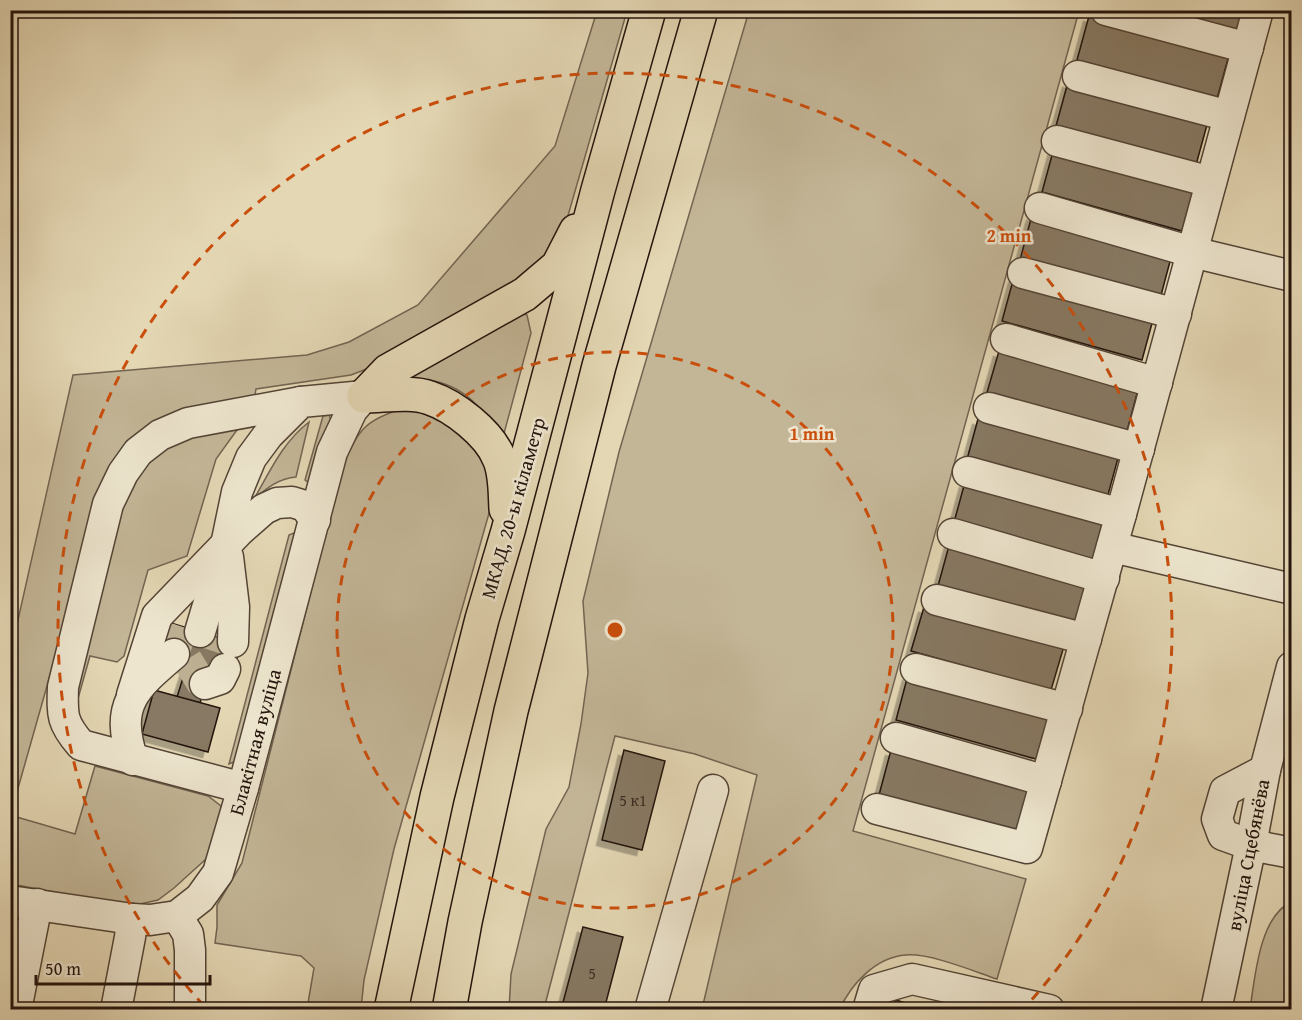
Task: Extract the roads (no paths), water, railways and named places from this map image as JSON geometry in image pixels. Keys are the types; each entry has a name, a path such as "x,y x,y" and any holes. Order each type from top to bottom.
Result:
{"highway":[{"name":"МКАД, 20-ы кіламетр","path":"391,1010 437,796 482,619 508,531 598,190 649,10"},
{"path":"449,1010 465,922 511,711 599,366 701,10"},
{"path":"364,396 388,371 525,294 558,266 598,190"},
{"path":"364,396 429,397 466,417 499,457 504,480 508,531"},
{"path":"465,922 466,1010"}],"street":[{"path":"1106,10 1248,48"},
{"path":"877,809 1027,848 1104,578 1258,10"},
{"path":"1078,76 1229,116"},
{"path":"1057,141 1211,182"},
{"path":"1040,208 1192,252 1292,276"},
{"path":"1023,273 1176,314"},
{"path":"1006,339 1157,383"},
{"path":"243,788 81,745 67,728 63,709 63,687 108,504 123,473 138,452 160,435 188,423 301,402 364,396"},
{"name":"Блакітная вуліца","path":"177,916 200,898 218,873 243,788 332,452 352,410 364,396"},
{"path":"202,653 237,492 251,458 268,435 301,402"},
{"path":"989,408 1139,450"},
{"path":"968,472 1121,514"},
{"path":"133,760 126,739 126,721 142,684 157,616 264,509 277,503 292,502 305,506 315,520"},
{"path":"953,534 1104,578"},
{"path":"142,684 202,653 234,607 226,545"},
{"path":"1112,547 1292,590"},
{"path":"937,600 1086,639"},
{"name":"вуліца Сцебянёва","path":"1216,1010 1264,770 1292,667"},
{"path":"916,669 1066,709"},
{"path":"896,738 1046,781"},
{"path":"650,1010 713,790"},
{"path":"1251,844 1292,853"},
{"path":"16,1010 24,902 132,919 150,920 177,916 188,934 190,1010"},
{"path":"116,1010 132,919"},
{"path":"871,1009 874,990 912,979 1049,1010"}],"tunnel":[{"path":"174,654 183,627"},
{"path":"182,680 210,663 218,638"}]}
